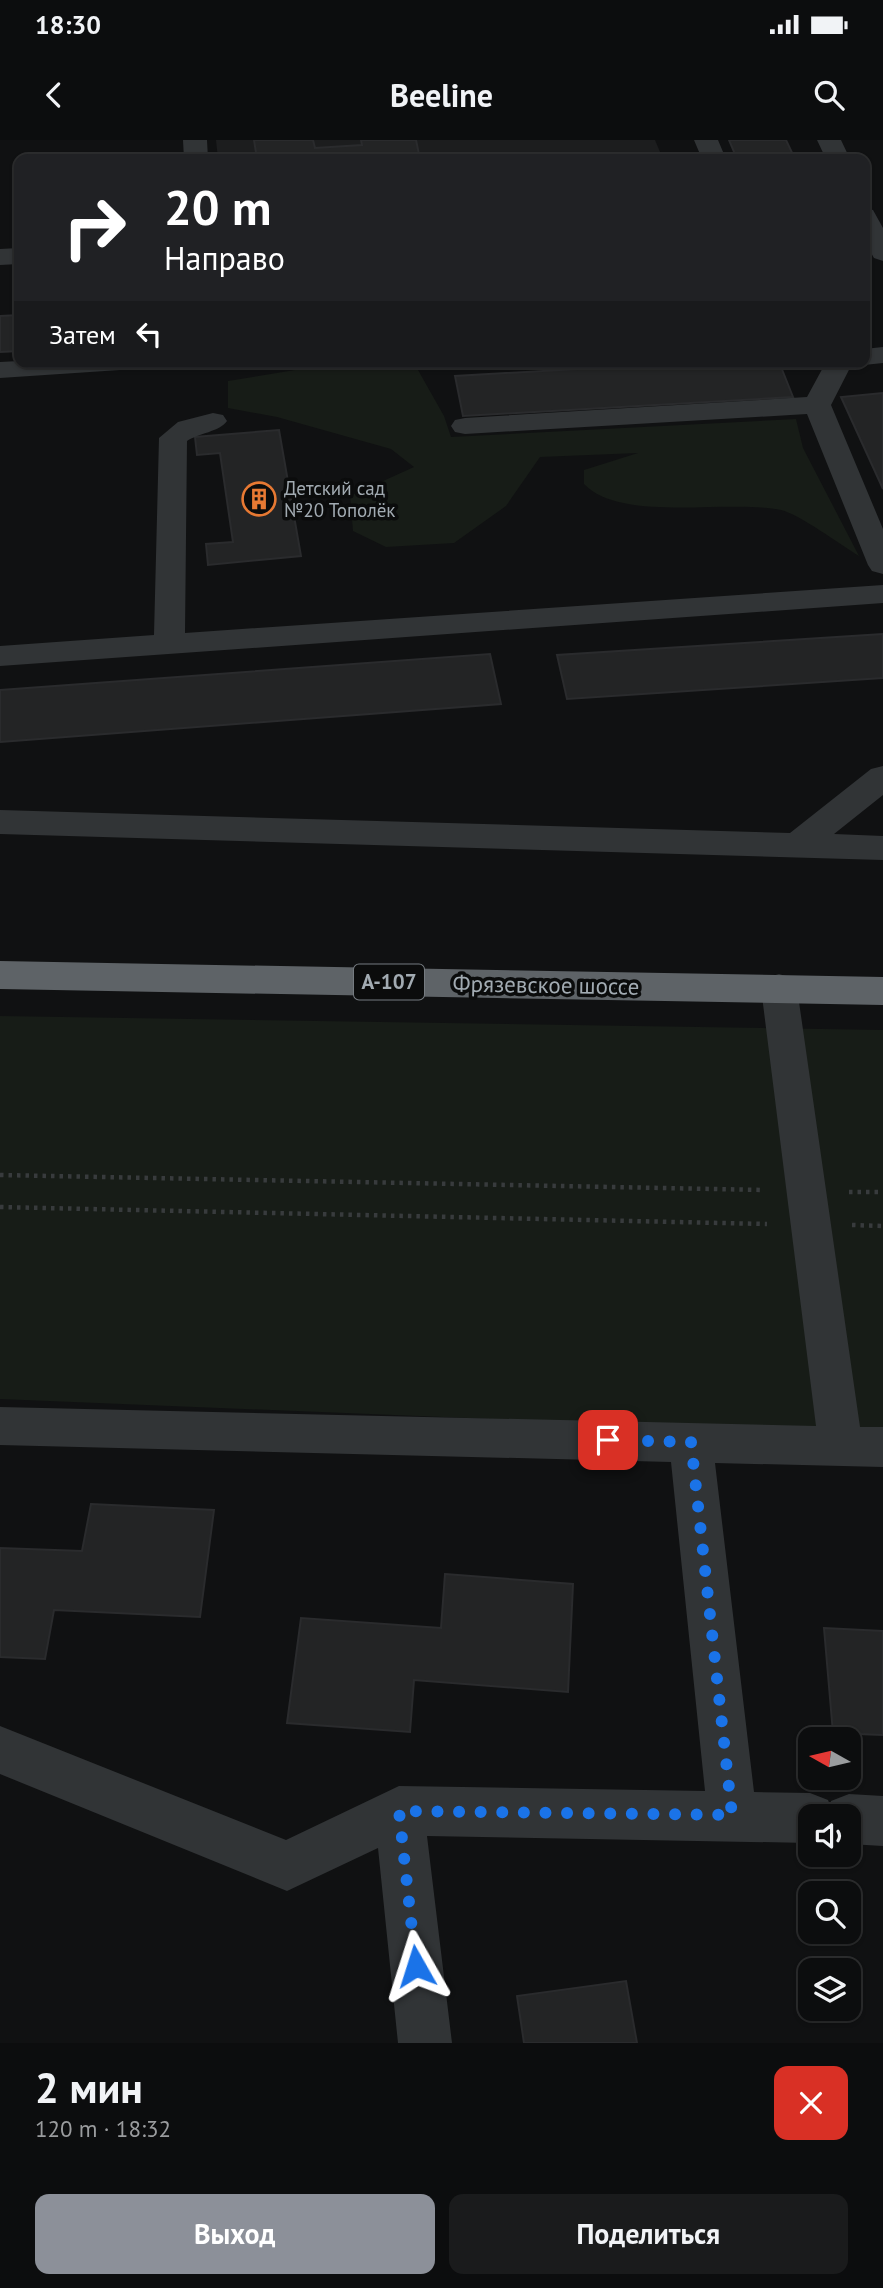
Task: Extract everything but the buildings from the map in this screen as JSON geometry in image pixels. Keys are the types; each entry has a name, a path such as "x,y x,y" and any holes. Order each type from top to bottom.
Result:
{"highway":[{"name":"Фрязевское шоссе","path":"0,975 883,990"}],"street":[{"path":"870,227 883,253"},
{"path":"0,370 30,368"},
{"path":"817,405 837,368"},
{"path":"465,426 817,405"},
{"path":"817,405 883,565"},
{"path":"169,644 173,438 188,428 213,421"},
{"path":"0,656 883,594"},
{"path":"797,846 883,777"},
{"path":"0,822 883,848"},
{"path":"0,1426 862,1447 809,1208 779,988"},
{"path":"691,1442 732,1815"},
{"path":"0,1750 287,1866 399,1811 798,1818"},
{"path":"399,1811 425,2043"}],"path":[{"path":"0,1175 809,1208 883,1226"},
{"path":"0,1208 809,1208 883,1192"}],"shaded area":[{"path":"216,140 655,140 661,154 217,154"},
{"path":"295,370 418,370 444,416 451,437 796,419 803,448 859,556 809,523 781,510 759,507 676,508 623,503 601,496 584,484 584,470 638,453 540,457 506,506 454,543 386,547 353,531 350,496 414,467 391,449 277,417 228,408 228,381"},
{"path":"0,1016 883,1030 883,1435 0,1399"}],"place":[{"name":"Детский сад №20 Тополёк","path":"259,499"}],"route":[{"path":"416,1966 399,1811 732,1815 691,1442 608,1440"}]}
